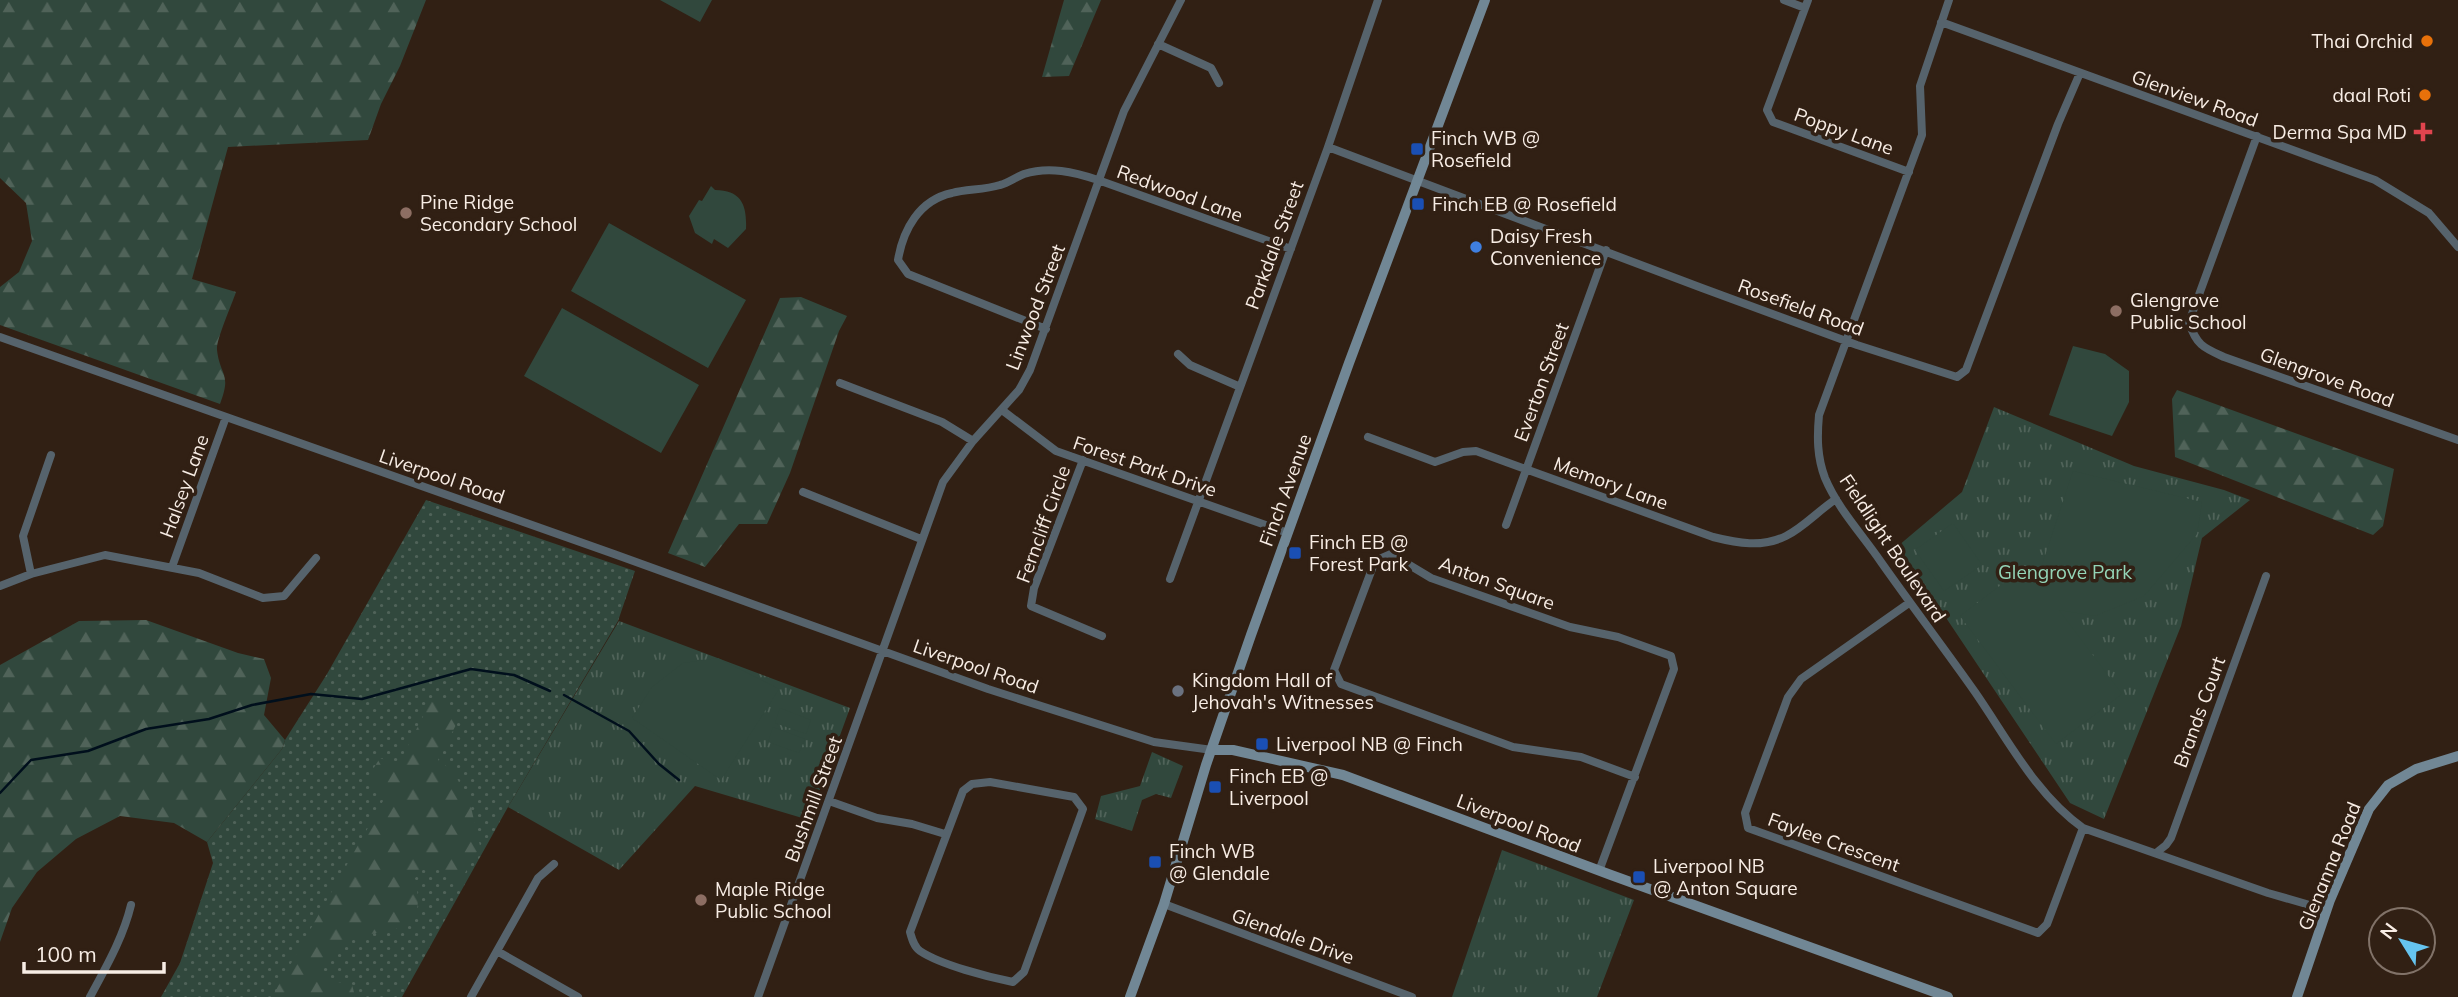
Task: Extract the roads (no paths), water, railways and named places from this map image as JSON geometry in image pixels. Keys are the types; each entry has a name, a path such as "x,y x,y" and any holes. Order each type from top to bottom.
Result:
{"main road":[{"name":"Finch Avenue","path":"1130,997 1164,904 1212,750 1288,533 1485,0"},
{"name":"Liverpool Road","path":"1212,750 1233,750 1343,775 1948,997"},
{"name":"Glenanna Road","path":"2297,997 2327,910 2369,809 2388,785 2416,769 2458,756"}],"street":[{"name":"Linwood Street","path":"882,651 943,482 973,442 1019,390 1030,370 1124,111 1181,0"},
{"name":"Parkdale Street","path":"1198,501 1328,147 1378,0"},
{"path":"1784,0 1806,4"},
{"name":"Fieldlight Boulevard","path":"1949,0 1920,86 1922,135 1819,415 1819,460 1836,499 2039,785 2065,815 2084,828 2268,893 2327,910"},
{"name":"Poppy Lane","path":"1806,4 1767,110 1773,122 1909,172"},
{"name":"Glenview Road","path":"1941,22 2375,180 2429,213 2458,247"},
{"path":"1158,44 1211,68 1219,83"},
{"name":"Rosefield Road","path":"1328,147 1702,288 1957,377 1966,370 2057,124 2080,73"},
{"name":"Glengrove Road","path":"2257,136 2189,322 2193,336 2202,347 2224,357 2458,440"},
{"name":"Redwood Lane","path":"1045,330 908,274 898,260 901,239 911,220 929,203 948,193 999,186 1025,174 1051,169 1098,180 1291,249"},
{"name":"Everton Street","path":"1506,525 1606,250"},
{"name":"Liverpool Road","path":"0,337 1089,723 1154,742 1212,750"},
{"path":"1178,354 1190,365 1238,386"},
{"path":"840,383 942,422 973,442"},
{"name":"Forest Park Drive","path":"1002,410 1056,451 1288,533"},
{"name":"Halsey Lane","path":"172,567 226,417"},
{"name":"Memory Lane","path":"1368,437 1434,462 1463,452 1476,451 1713,537 1741,544 1763,543 1786,536 1836,499"},
{"path":"32,575 23,536 51,455"},
{"name":"Ferncliff Circle","path":"1083,460 1034,588 1031,606 1102,636"},
{"path":"803,492 921,540"},
{"path":"1170,579 1198,501"},
{"name":"Anton Square","path":"1599,871 1635,777 1674,668 1671,656 1618,637 1570,626 1431,578 1391,554 1375,561 1334,670 1341,684 1513,747 1581,757 1635,777"},
{"path":"0,586 105,555 199,573 263,598 284,596 316,558"},
{"name":"Brands Court","path":"2156,853 2171,838 2266,576"},
{"name":"Faylee Crescent","path":"1909,603 1801,679 1788,697 1745,813 1748,828 2038,933 2047,924 2084,828"},
{"name":"Bushmill Street","path":"758,997 882,651"},
{"path":"990,782 1074,797 1082,806 1024,972 1013,982 943,961 918,950 912,941 910,932 945,834 962,791 972,784 990,782"},
{"path":"829,801 877,818 912,824 945,834"},
{"path":"471,997 538,878 554,864"},
{"name":"Glendale Drive","path":"1164,904 1412,997"},
{"path":"90,997 115,951 127,923 131,905"},
{"path":"497,951 578,997"}],"waterway":[{"path":"0,793 31,760 88,751 146,729 209,719 252,705 311,694 362,699 471,669 514,675 550,691"},
{"path":"564,695 629,731 659,764 679,780"}],"place":[{"name":"Thai Orchid","path":"2427,41"},
{"name":"daal Roti","path":"2425,95"},
{"name":"Derma Spa MD","path":"2423,132"},
{"name":"Finch WB @ Rosefield","path":"1417,149"},
{"name":"Finch EB @ Rosefield","path":"1418,204"},
{"name":"Pine Ridge Secondary School","path":"406,213"},
{"name":"Daisy Fresh Convenience","path":"1476,247"},
{"name":"Glengrove Public School","path":"2116,311"},
{"name":"Finch EB @ Forest Park","path":"1295,553"},
{"name":"Kingdom Hall of Jehovah's Witnesses","path":"1178,691"},
{"name":"Liverpool NB @ Finch","path":"1262,744"},
{"name":"Finch EB @ Liverpool","path":"1215,787"},
{"name":"Finch WB @ Glendale","path":"1155,862"},
{"name":"Liverpool NB @ Anton Square","path":"1639,877"},
{"name":"Maple Ridge Public School","path":"701,900"}],"park label":[{"name":"Glengrove Park","path":"2065,572"}]}
